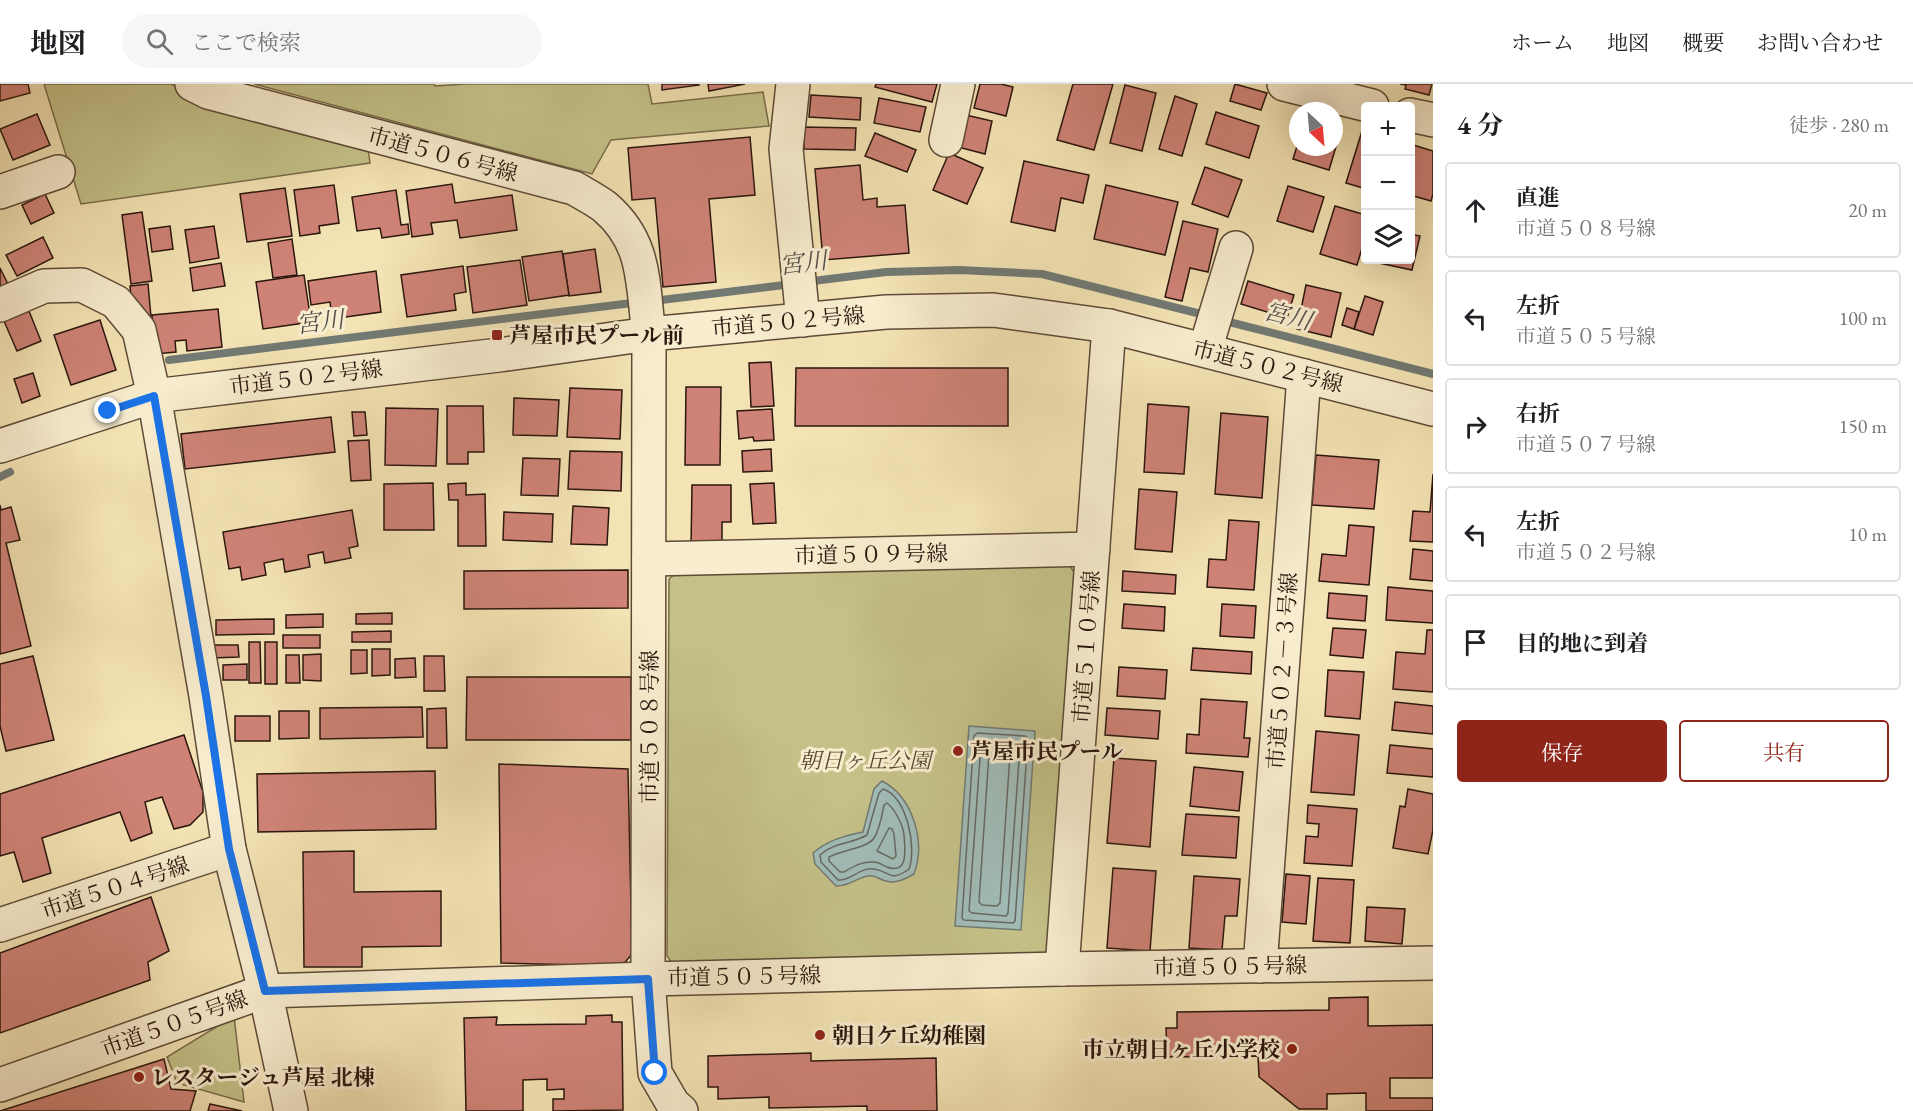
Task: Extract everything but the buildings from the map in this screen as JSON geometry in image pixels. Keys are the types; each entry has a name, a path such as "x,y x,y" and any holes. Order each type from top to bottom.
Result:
{"street":[{"name":"市道５０６号線","path":"192,84 208,92 574,188 604,207 628,232 640,259 648,327"},
{"path":"793,84 786,149 802,310"},
{"path":"946,140 958,84"},
{"path":"1284,84 1361,103"},
{"path":"1415,116 1433,120"},
{"path":"0,192 58,172"},
{"path":"1213,326 1236,248"},
{"path":"0,305 44,286 82,285 116,302 139,330 154,396 206,696 229,849 265,991 291,1111"},
{"name":"市道５０２号線","path":"0,446 154,396 499,355 648,327 802,310 886,312 993,310 1109,326 1213,326 1304,376 1433,409"},
{"name":"市道５１０号線","path":"1062,969 1109,326"},
{"name":"市道５０８号線","path":"648,327 648,979 655,1073 673,1104 681,1111"},
{"name":"市道５０２－３号線","path":"1260,966 1304,376"},
{"name":"市道５０９号線","path":"649,559 1093,549"},
{"name":"市道５０４号線","path":"0,925 229,849"},
{"name":"市道５０５号線","path":"0,1085 265,991 1062,969 1433,963"}],"green space":[{"path":"44,84 171,84 206,102 368,148 370,163 81,204"},
{"path":"254,84 434,84 435,86 648,84 652,104 763,92 769,126 611,140 592,174"},
{"name":"朝日ヶ丘公園","path":"1065,559 1074,572 1049,951 1037,960 677,970 667,956 669,579 683,567"},
{"path":"234,1016 244,1102 177,1083 167,1057"}],"water":[{"path":"969,726 1035,731 1021,930 955,926"},
{"path":"882,781 902,798 914,822 918,848 914,874 893,882 868,876 846,885 836,886 815,864 813,853 836,839 863,832 874,789"}],"waterway":[{"name":"宮川","path":"805,282 886,272 959,270 1042,274 1209,316"},
{"name":"宮川","path":"653,301 792,284"},
{"name":"宮川","path":"169,360 640,302"},
{"name":"宮川","path":"1221,320 1433,374"},
{"name":"宮川","path":"0,477 10,472"}],"place":[{"name":"芦屋市民プール前","path":"497,335"},
{"name":"芦屋市民プール","path":"958,751"},
{"name":"朝日ケ丘幼稚園","path":"820,1035"},
{"name":"市立朝日ヶ丘小学校","path":"1292,1049"},
{"name":"レスタージュ芦屋 北棟","path":"139,1077"}],"route":[{"path":"108,411 154,396 206,696 229,849 265,991 648,979 655,1073"}]}
